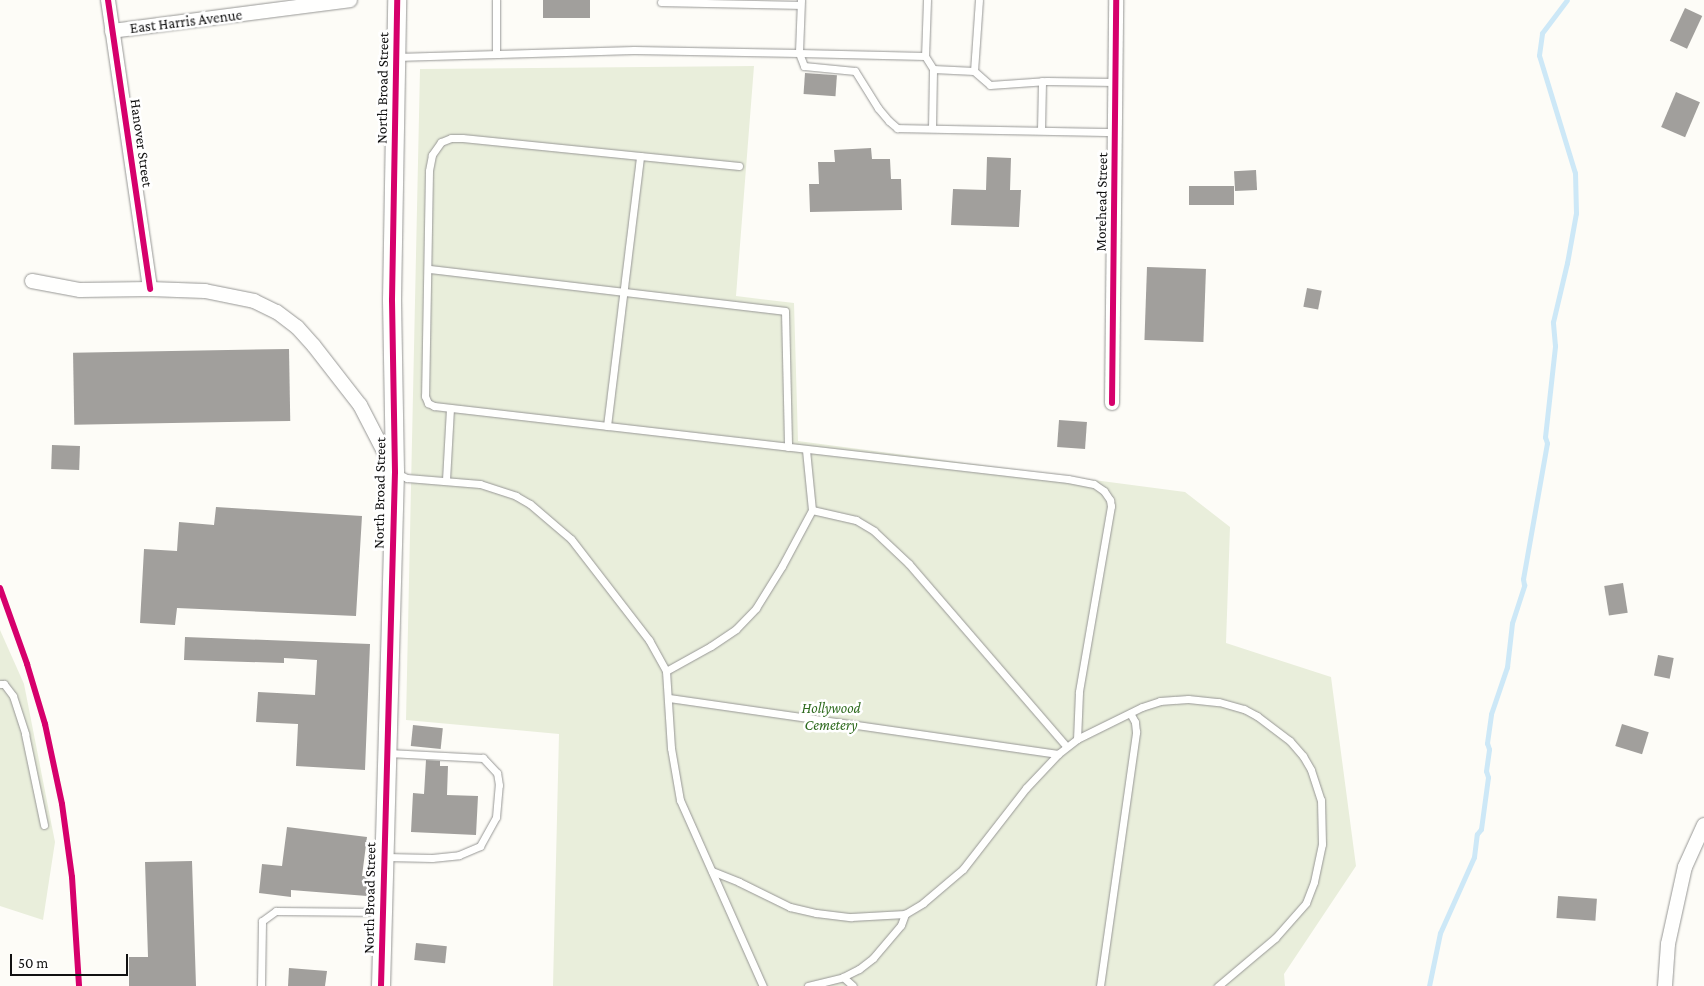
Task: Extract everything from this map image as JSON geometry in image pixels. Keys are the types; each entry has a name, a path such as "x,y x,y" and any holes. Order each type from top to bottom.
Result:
{"street":[{"name":"Hanover Street","path":"108,0 150,289"},
{"name":"East Harris Avenue","path":"112,31 312,3 350,0"},
{"name":"North Broad Street","path":"380,986 395,472 392,300 397,0"},
{"name":"Morehead Street","path":"1112,403 1116,0"},
{"path":"32,281 80,290 119,292 150,289 230,295 254,302 277,312 297,327 360,406 395,472"},
{"path":"1665,986 1668,944 1686,867 1704,825"}],"lane":[{"path":"496,0 496,54"},
{"path":"927,0 925,56 933,69 932,128"},
{"path":"974,71 979,0"},
{"path":"661,2 800,2 799,53 804,66 855,71 878,108 888,121 897,128 1115,132"},
{"path":"396,56 634,50 925,56"},
{"path":"933,69 974,71 990,84 1042,81 1114,82"},
{"path":"1041,130 1042,81"},
{"path":"740,166 462,138 450,138 441,142 432,155 429,171 429,269 425,396 428,403 434,406 450,408 806,450 1068,478 1094,484 1104,491 1110,500 1111,506 1079,692 1077,739"},
{"path":"607,426 640,156"},
{"path":"429,269 785,311 788,447"},
{"path":"446,480 450,408"},
{"path":"666,671 711,646 745,621 782,566 812,510 806,450"},
{"path":"395,472 407,478 446,480 491,486 516,496 542,512 571,539 614,592 649,640 666,671 671,748 677,789 688,821 763,986"},
{"path":"812,510 856,520 874,531 909,564 1066,746"},
{"path":"0,684 4,684 13,696 25,734 44,825"},
{"path":"669,698 1058,754"},
{"path":"712,872 739,882 790,907 816,913 851,918 905,914 923,903 962,869 1026,788 1066,746 1130,713 1160,701 1188,699 1219,702 1244,709 1272,726 1290,741 1303,756 1317,783 1323,827 1318,866 1310,895 1296,917 1218,986"},
{"path":"1100,986 1136,732 1135,722 1130,713"},
{"path":"384,856 432,858 459,855 480,846 496,817 499,785 497,773 483,758 386,753"},
{"path":"261,986 262,921 276,911 382,912"},
{"path":"808,986 843,977 859,969 873,958 901,925 905,914"},
{"path":"843,977 853,986"}],"green space":[{"name":"Hollywood Cemetery","path":"754,66 736,296 794,303 798,441 1185,492 1230,527 1226,643 1331,677 1356,866 1284,974 1285,986 553,986 559,734 406,720 420,69"},
{"path":"0,630 24,684 55,842 43,920 0,906"}],"building":[{"path":"543,0 590,0 590,18 543,18"},
{"path":"1685,8 1702,16 1687,49 1670,41"},
{"path":"805,73 837,75 835,96 804,94"},
{"path":"1676,92 1700,102 1685,137 1661,127"},
{"path":"871,148 872,159 890,159 891,179 901,179 902,210 810,212 809,184 819,184 818,162 835,162 834,150"},
{"path":"987,157 1011,158 1010,190 1021,190 1019,227 951,225 953,189 986,190"},
{"path":"1256,170 1257,190 1235,191 1234,171"},
{"path":"1189,186 1234,186 1234,205 1189,205"},
{"path":"1147,267 1206,269 1203,342 1144,340"},
{"path":"1307,288 1322,291 1318,310 1303,307"},
{"path":"289,349 290,421 74,425 73,353"},
{"path":"1059,420 1087,422 1085,449 1057,447"},
{"path":"52,445 80,446 79,470 51,469"},
{"path":"216,507 362,516 356,616 177,608 175,625 140,623 144,549 177,551 179,522 214,525"},
{"path":"1623,583 1628,613 1609,616 1604,586"},
{"path":"185,637 370,644 365,770 296,766 298,724 256,722 258,692 315,695 317,660 284,658 284,663 184,660"},
{"path":"1658,655 1674,658 1670,679 1654,676"},
{"path":"1622,724 1649,732 1642,754 1615,746"},
{"path":"413,725 443,728 441,749 411,746"},
{"path":"426,760 440,761 440,766 448,766 447,795 478,796 476,835 411,832 413,793 424,794"},
{"path":"287,827 367,837 362,876 369,876 367,896 291,890 291,897 259,893 262,864 282,866"},
{"path":"192,861 196,986 129,986 129,957 148,957 145,862"},
{"path":"1558,896 1597,899 1595,921 1556,918"},
{"path":"416,943 447,946 445,963 414,960"},
{"path":"289,968 327,971 325,986 288,986"}],"waterway":[{"path":"1429,986 1440,933 1474,857 1477,834 1481,829 1488,777 1486,771 1489,749 1487,743 1491,714 1507,667 1512,623 1524,585 1523,579 1547,443 1545,437 1555,346 1553,322 1567,263 1576,213 1575,173 1539,55 1542,33 1567,0"}],"cycle path":[{"path":"108,0 150,289"},
{"path":"381,986 395,472 392,300 397,0"},
{"path":"1112,403 1116,0"},
{"path":"0,588 27,664 45,724 62,804 72,877 79,986"}]}
